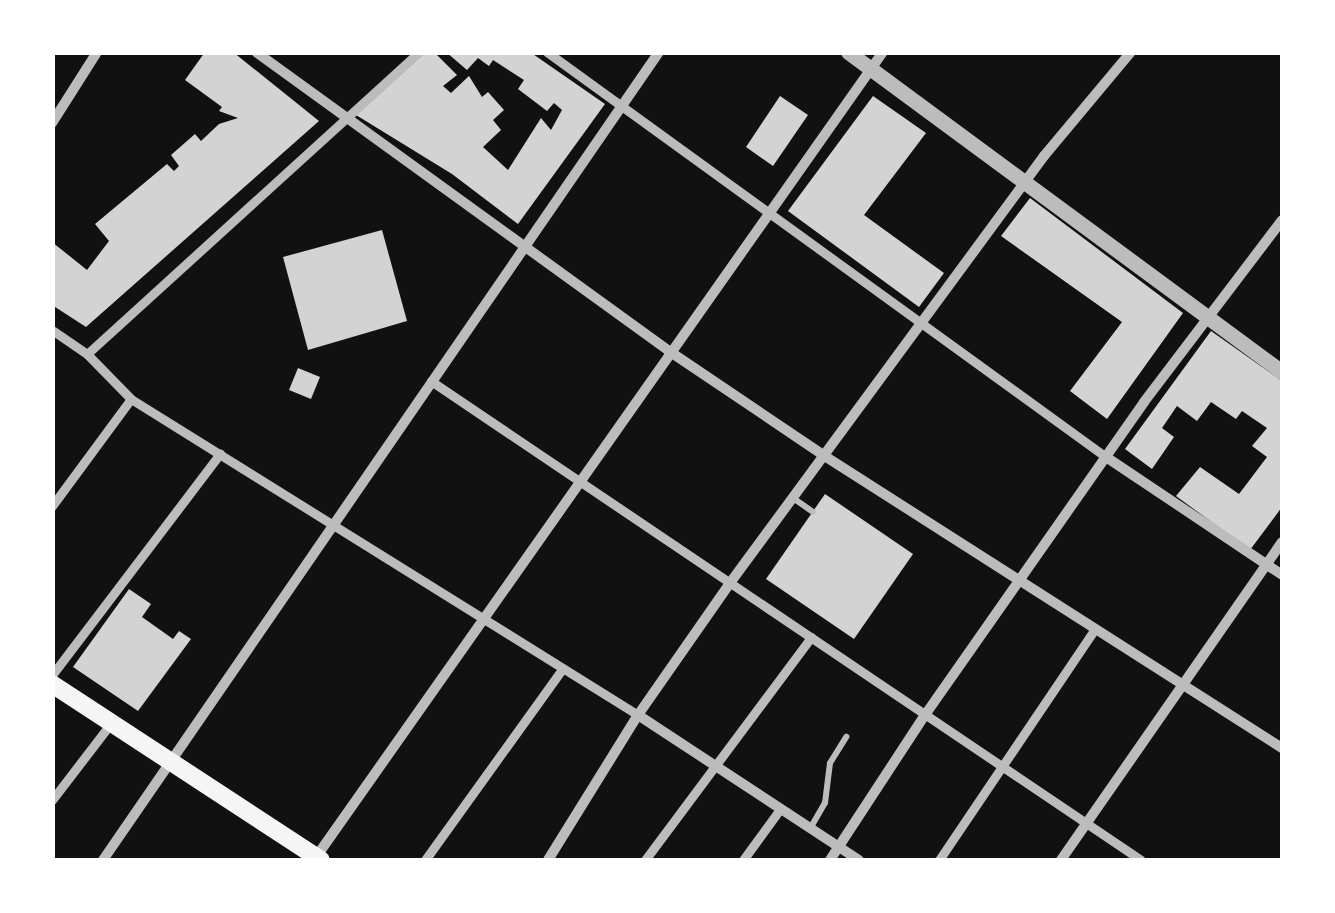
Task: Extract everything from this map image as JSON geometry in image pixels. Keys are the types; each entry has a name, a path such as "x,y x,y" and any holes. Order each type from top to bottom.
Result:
{"main road":[{"path":"52,684 317,859"}],"street":[{"path":"52,123 97,52"},
{"path":"86,354 419,52"},
{"path":"547,52 1106,457 1282,576"},
{"path":"103,860 660,52"},
{"path":"848,52 1282,372"},
{"path":"317,859 669,351 883,52"},
{"path":"548,860 638,715 822,455 924,324 1025,182 1130,52"},
{"path":"263,55 669,351 822,455 1282,748"},
{"path":"52,99 63,106"},
{"path":"830,860 1018,580 1206,316 1282,220"},
{"path":"52,330 86,354 131,399 638,715 858,860"},
{"path":"431,381 1141,860"},
{"path":"52,506 131,399"},
{"path":"52,675 220,454"},
{"path":"1061,860 1282,542"},
{"path":"939,860 1095,628"},
{"path":"645,860 811,637"},
{"path":"425,860 563,668"},
{"path":"52,800 111,723"},
{"path":"743,860 780,809"}],"lane":[{"path":"792,498 812,512"},
{"path":"810,829 825,803 830,763 846,737"}],"building":[{"path":"205,52 233,52 319,121 86,327 52,305 52,242 87,270 109,241 95,224 167,164 174,171 179,166 171,155 195,134 201,141 219,124 238,118 219,111 222,107 185,80"},
{"path":"424,52 434,52 457,75 443,86 451,93 469,76 482,97 488,92 504,110 493,120 501,130 483,147 508,170 541,118 551,130 562,110 554,103 547,111 518,89 524,80 493,60 489,66 478,58 467,70 446,52 530,52 605,104 518,224 452,174 356,115"},
{"path":"780,96 808,115 773,166 746,147"},
{"path":"873,96 926,133 864,215 944,273 919,307 788,211"},
{"path":"1030,198 1183,313 1107,419 1070,391 1122,322 1001,236"},
{"path":"382,230 407,321 308,350 283,257"},
{"path":"1211,331 1282,381 1282,507 1250,550 1176,496 1200,467 1239,494 1267,457 1252,446 1267,428 1242,411 1236,419 1211,402 1197,421 1177,406 1162,428 1174,437 1152,469 1125,449"},
{"path":"298,368 320,377 311,399 289,390"},
{"path":"825,494 913,554 854,639 766,579"},
{"path":"129,589 151,604 142,617 173,639 179,631 191,639 138,711 73,667"}]}
